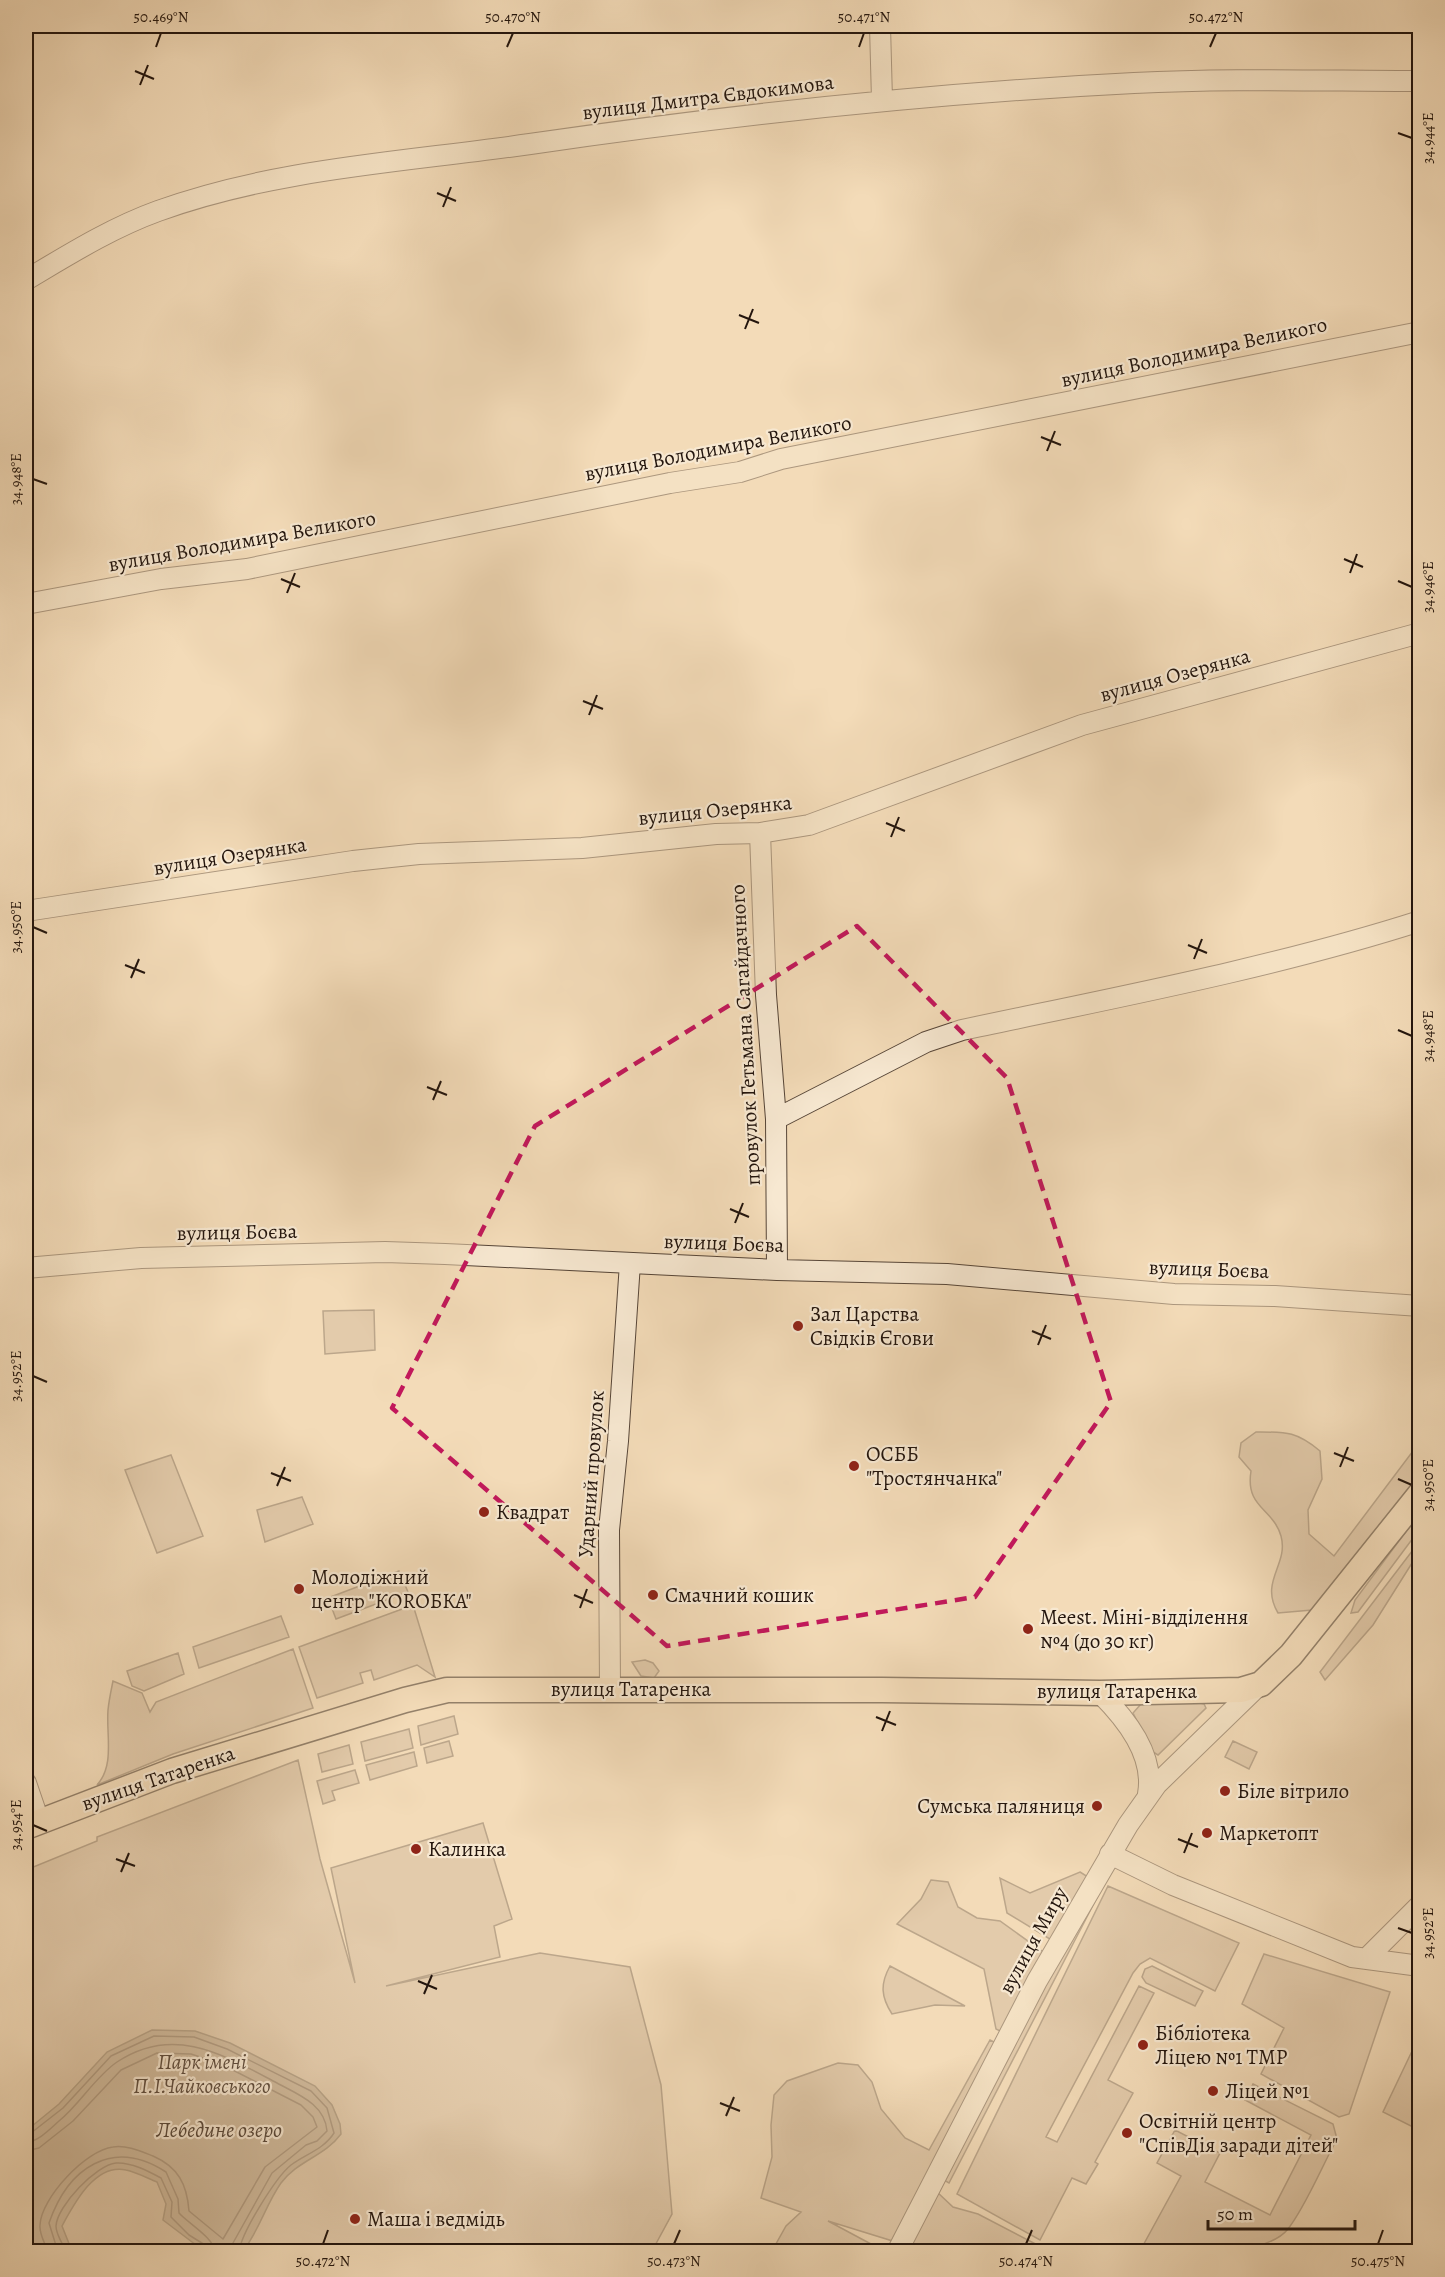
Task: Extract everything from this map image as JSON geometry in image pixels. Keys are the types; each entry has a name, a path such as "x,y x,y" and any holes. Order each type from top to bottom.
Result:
{"main road":[{"path":"1258,1686 1291,1655 1419,1494"},
{"name":"вулиця Татаренка","path":"32,1824 172,1772 405,1700 456,1690 1100,1693 1241,1690 1258,1686"}],"street":[{"path":"880,26 882,100"},
{"name":"вулиця Дмитра Євдокимова","path":"26,280 97,238 156,212 236,188 311,173 630,128 882,100 1137,83 1419,81"},
{"name":"вулиця Володимира Великого","path":"26,604 161,579 246,568 659,485 741,472 781,459 1419,332"},
{"name":"вулиця Озерянка","path":"26,911 353,861 419,854 582,848 716,834 760,833 809,825 1082,725 1419,633"},
{"name":"провулок Гетьмана Сагайдачного","path":"760,833 766,995 776,1119 777,1270"},
{"path":"776,1119 926,1042 962,1030 1185,982 1373,936 1419,921"},
{"name":"вулиця Боєва","path":"26,1268 141,1258 385,1252 777,1270 947,1274 1174,1294 1275,1296 1419,1306"},
{"name":"Ударний провулок","path":"610,1689 609,1530 618,1441 630,1263"},
{"name":"вулиця Миру","path":"897,2252 1037,1981 1110,1854 1148,1794 1184,1755 1258,1686"},
{"path":"1100,1693 1128,1723 1138,1743 1151,1780 1148,1794"},
{"path":"26,1783 32,1824"},
{"path":"1110,1854 1173,1885 1352,1957 1419,1966"},
{"path":"1366,1959 1419,1905"}],"highlighted area":[{"path":"857,926 1007,1078 1111,1402 975,1597 667,1646 392,1408 535,1126"}],"green space":[{"path":"374,1310 375,1350 325,1354 323,1311"},
{"path":"1256,1432 1275,1432 1297,1436 1320,1451 1322,1479 1308,1510 1309,1534 1334,1556 1419,1443 1419,1478 1312,1610 1278,1613 1273,1602 1273,1582 1281,1556 1281,1536 1272,1519 1252,1493 1251,1471 1239,1457 1241,1443"},
{"path":"171,1455 203,1536 157,1553 125,1470"},
{"path":"302,1497 313,1524 265,1542 257,1510"},
{"path":"1419,1514 1419,1530 1358,1612 1351,1613 1355,1600"},
{"path":"1419,1542 1419,1552 1373,1625 1325,1680 1320,1672"},
{"path":"399,1571 408,1592 336,1619 328,1598"},
{"path":"413,1605 435,1677 417,1665 374,1680 371,1670 360,1673 363,1683 317,1698 299,1647"},
{"path":"281,1616 289,1637 199,1668 193,1647"},
{"path":"293,1649 313,1708 173,1754 97,1785 103,1777 108,1759 108,1710 113,1681 142,1693 150,1712 156,1702"},
{"path":"178,1653 184,1674 144,1691 132,1686 127,1671"},
{"path":"645,1660 653,1663 659,1671 654,1678 641,1676 632,1662"},
{"path":"1200,1703 1206,1708 1158,1755 1153,1752 1133,1713 1141,1704"},
{"path":"454,1716 458,1734 421,1745 418,1726"},
{"path":"409,1729 413,1748 365,1761 361,1742"},
{"path":"449,1741 453,1756 427,1763 424,1748"},
{"path":"1233,1741 1257,1752 1249,1769 1225,1757"},
{"path":"349,1745 353,1764 322,1772 318,1754"},
{"path":"414,1752 417,1766 370,1780 366,1765"},
{"name":"Парк імені П.І.Чайковського","path":"298,1760 320,1859 355,1983 331,1868 483,1823 512,1919 494,1926 500,1957 386,1986 540,1953 630,1967 661,2085 672,2214 652,2251 26,2252 26,1870 97,1841 97,1837"},
{"path":"355,1770 359,1783 332,1791 335,1800 323,1804 317,1781"},
{"path":"1080,1872 1088,1877 1053,1941 1007,1913 1000,1878 1030,1893"},
{"path":"931,1880 948,1882 958,1907 977,1918 1000,1921 1046,1954 1004,2033 996,2029 984,1969 897,1924 921,1899"},
{"path":"1095,1883 1103,1886 949,2183 942,2179"},
{"path":"1108,1886 1239,1943 1215,1991 1150,1958 1140,1964 1133,1973 1046,2137 1057,2142 1139,1986 1154,1993 1108,2080 1133,2093 1095,2162 1098,2164 1086,2184 1072,2178 1040,2240 957,2194"},
{"path":"1264,1954 1390,1992 1349,2114 1339,2117 1261,2074 1284,2028 1242,2004"},
{"path":"890,1966 965,2006 935,2005 892,2014 883,1990"},
{"path":"1152,1966 1203,1991 1195,2006 1146,1983 1142,1977 1145,1969"},
{"path":"990,2040 998,2044 896,2242 828,2221 884,2251 772,2251 786,2226 801,2212 761,2198 772,2157 771,2125 774,2095 787,2081 838,2063 858,2065 872,2082 881,2109 905,2138 929,2150"},
{"path":"1413,2049 1419,2053 1419,2130 1383,2112"},
{"path":"1253,2084 1333,2124 1337,2139 1295,2220 1276,2239 1240,2249 1218,2252 1140,2251 1181,2176 1157,2163 1175,2130 1220,2153 1205,2182 1270,2215 1311,2135 1245,2100"},
{"path":"936,2191 953,2207 978,2214 1049,2251 904,2252"}],"water":[{"name":"Лебедине озеро","path":"152,2030 195,2031 230,2043 315,2086 332,2105 340,2124 341,2134 327,2148 295,2169 281,2183 243,2251 204,2251 163,2220 166,2204 157,2182 130,2171 115,2169 95,2179 87,2187 62,2226 70,2246 76,2251 26,2251 26,2131 59,2104 107,2052"}],"place":[{"name":"Зал Царства Свідків Єгови","path":"798,1326"},
{"name":"ОСББ \"Тростянчанка\"","path":"854,1466"},
{"name":"Квадрат","path":"484,1512"},
{"name":"Молодіжний центр \"КОRОБКА\"","path":"299,1589"},
{"name":"Смачний кошик","path":"653,1595"},
{"name":"Meest. Міні-відділення №4 (до 30 кг)","path":"1028,1629"},
{"name":"Біле вітрило","path":"1225,1791"},
{"name":"Сумська паляниця","path":"1097,1806"},
{"name":"Маркетопт","path":"1207,1833"},
{"name":"Калинка","path":"416,1849"},
{"name":"Бібліотека Ліцею №1 ТМР","path":"1143,2045"},
{"name":"Ліцей №1","path":"1213,2091"},
{"name":"Освітній центр \"СпівДія заради дітей\"","path":"1127,2133"},
{"name":"Маша і ведмідь","path":"355,2219"}]}
